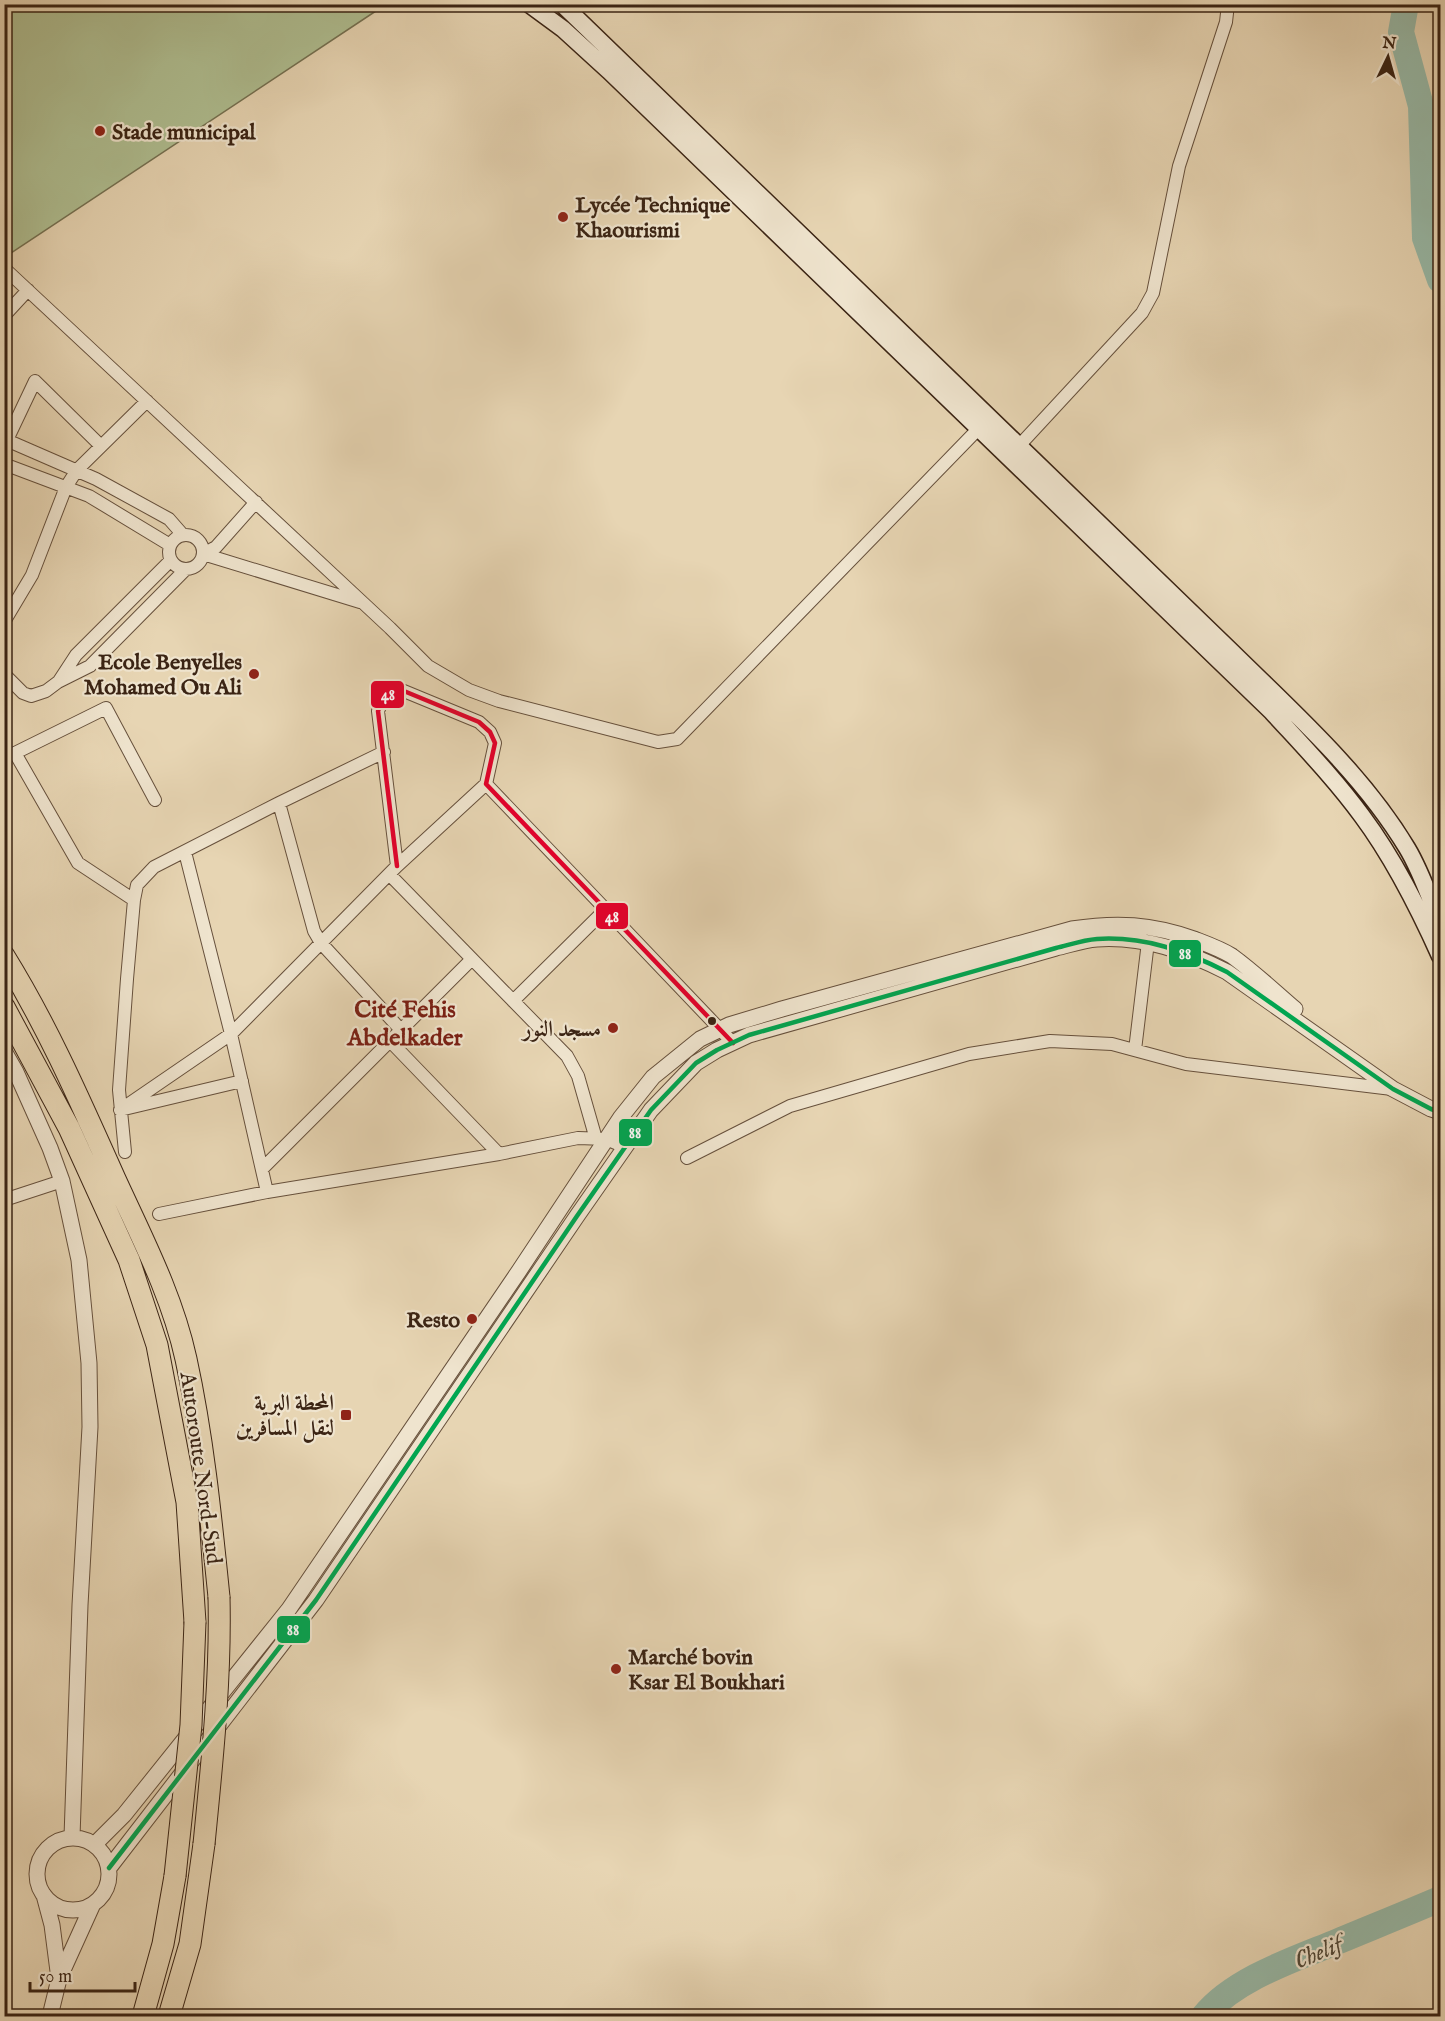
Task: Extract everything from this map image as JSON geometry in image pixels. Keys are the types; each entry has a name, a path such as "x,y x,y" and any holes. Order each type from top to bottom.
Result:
{"highway":[{"name":"Autoroute Nord-Sud","path":"4,956 50,1036 150,1252 170,1303 186,1359 195,1412 211,1519 219,1597 220,1648 204,1844 190,1944 169,2016"},
{"name":"Autoroute Nord-Sud","path":"4,1007 69,1128 129,1260 157,1345 187,1502 195,1622 191,1725 175,1876 163,1944 143,2016"}],"main road":[{"path":"530,4 563,29 609,70 984,423 1018,447 1261,681 1366,790 1389,820 1409,851 1440,923"},
{"path":"562,4 1272,712 1324,769 1362,816 1415,901 1440,956"}],"street":[{"path":"1018,447 1143,313 1153,293 1179,166 1226,22 1228,4"},
{"path":"4,268 364,603 428,666 469,690 499,701 658,742 676,739 984,423"},
{"path":"4,316 28,290"},
{"path":"101,446 35,381 6,439 96,479 169,519 183,535"},
{"path":"4,622 32,575 66,487 77,470 147,401"},
{"path":"4,464 89,496 170,545"},
{"path":"4,674 23,693 31,696 46,691 58,682 90,666 185,570 196,566 203,554 216,547 256,502"},
{"path":"185,570 174,566 170,561 168,550 173,540 188,535 198,540 203,554"},
{"path":"203,554 364,603"},
{"path":"58,682 76,655 170,561"},
{"path":"120,1110 231,1034 393,870 486,784 495,743 490,732 479,722 399,689 390,691 384,697 378,711 384,752 393,870 472,959 574,1065 601,1139"},
{"path":"134,900 78,863 15,753 106,708 155,800"},
{"path":"124,1152 119,1090 137,885 154,867 384,752"},
{"path":"486,784 733,1043"},
{"path":"279,803 314,931 321,944 401,1030"},
{"path":"185,852 231,1034 267,1192"},
{"path":"513,1001 606,909"},
{"path":"95,1844 124,1815 289,1609 530,1255 601,1139 653,1077 700,1039 721,1029 782,1009 1072,929 1103,924 1136,925 1172,931 1230,955 1393,1089"},
{"path":"109,1868 316,1600 651,1110 696,1063 749,1035 1056,948 1095,939 1148,942 1198,957 1227,972 1393,1089 1440,1112"},
{"path":"1135,1050 1148,942"},
{"path":"263,1168 472,959"},
{"path":"390,1041 499,1154"},
{"path":"687,1158 790,1106 969,1054 1050,1041 1112,1044 1186,1064 1393,1089"},
{"path":"4,1051 26,1094 62,1181 79,1260 89,1363 88,1490 80,1605 72,1837"},
{"path":"120,1110 242,1081"},
{"path":"159,1214 267,1192 499,1154 578,1138 601,1139 625,1147"},
{"path":"4,1200 62,1181"},
{"path":"72,1837 95,1844 103,1853 109,1868 107,1886 102,1897 82,1909 70,1910 58,1907 48,1900 37,1879 37,1866 42,1855 60,1839 72,1837"},
{"path":"44,1894 52,1925 59,1979"},
{"path":"50,2016 59,1979 93,1904"}],"green space":[{"name":"Stade municipal","path":"5,4 385,4 385,5 5,257"}],"waterway":[{"name":"Chelif","path":"1406,4 1401,32 1421,106 1425,238 1440,280"},
{"name":"Chelif","path":"1204,2016 1216,2003 1264,1972 1440,1899"}],"transit line":[{"name":"48","path":"397,866 378,711 386,697 399,689 479,722 490,732 495,743 486,784 733,1043"},
{"name":"88","path":"109,1868 316,1600 651,1110 696,1063 717,1050 749,1035 1081,941 1131,940 1164,946 1227,972 1393,1089 1440,1112"}],"place":[{"name":"Stade municipal","path":"100,131"},
{"name":"Lycée Technique Khaourismi","path":"563,217"},
{"name":"Ecole Benyelles Mohamed Ou Ali","path":"254,674"},
{"name":"مسجد النور","path":"613,1028"},
{"name":"Resto","path":"472,1319"},
{"name":"المحطة البرية لنقل المسافرين","path":"346,1415"},
{"name":"Marché bovin Ksar El Boukhari","path":"616,1669"}],"district":[{"name":"Cité Fehis Abdelkader","path":"405,1023"}]}
